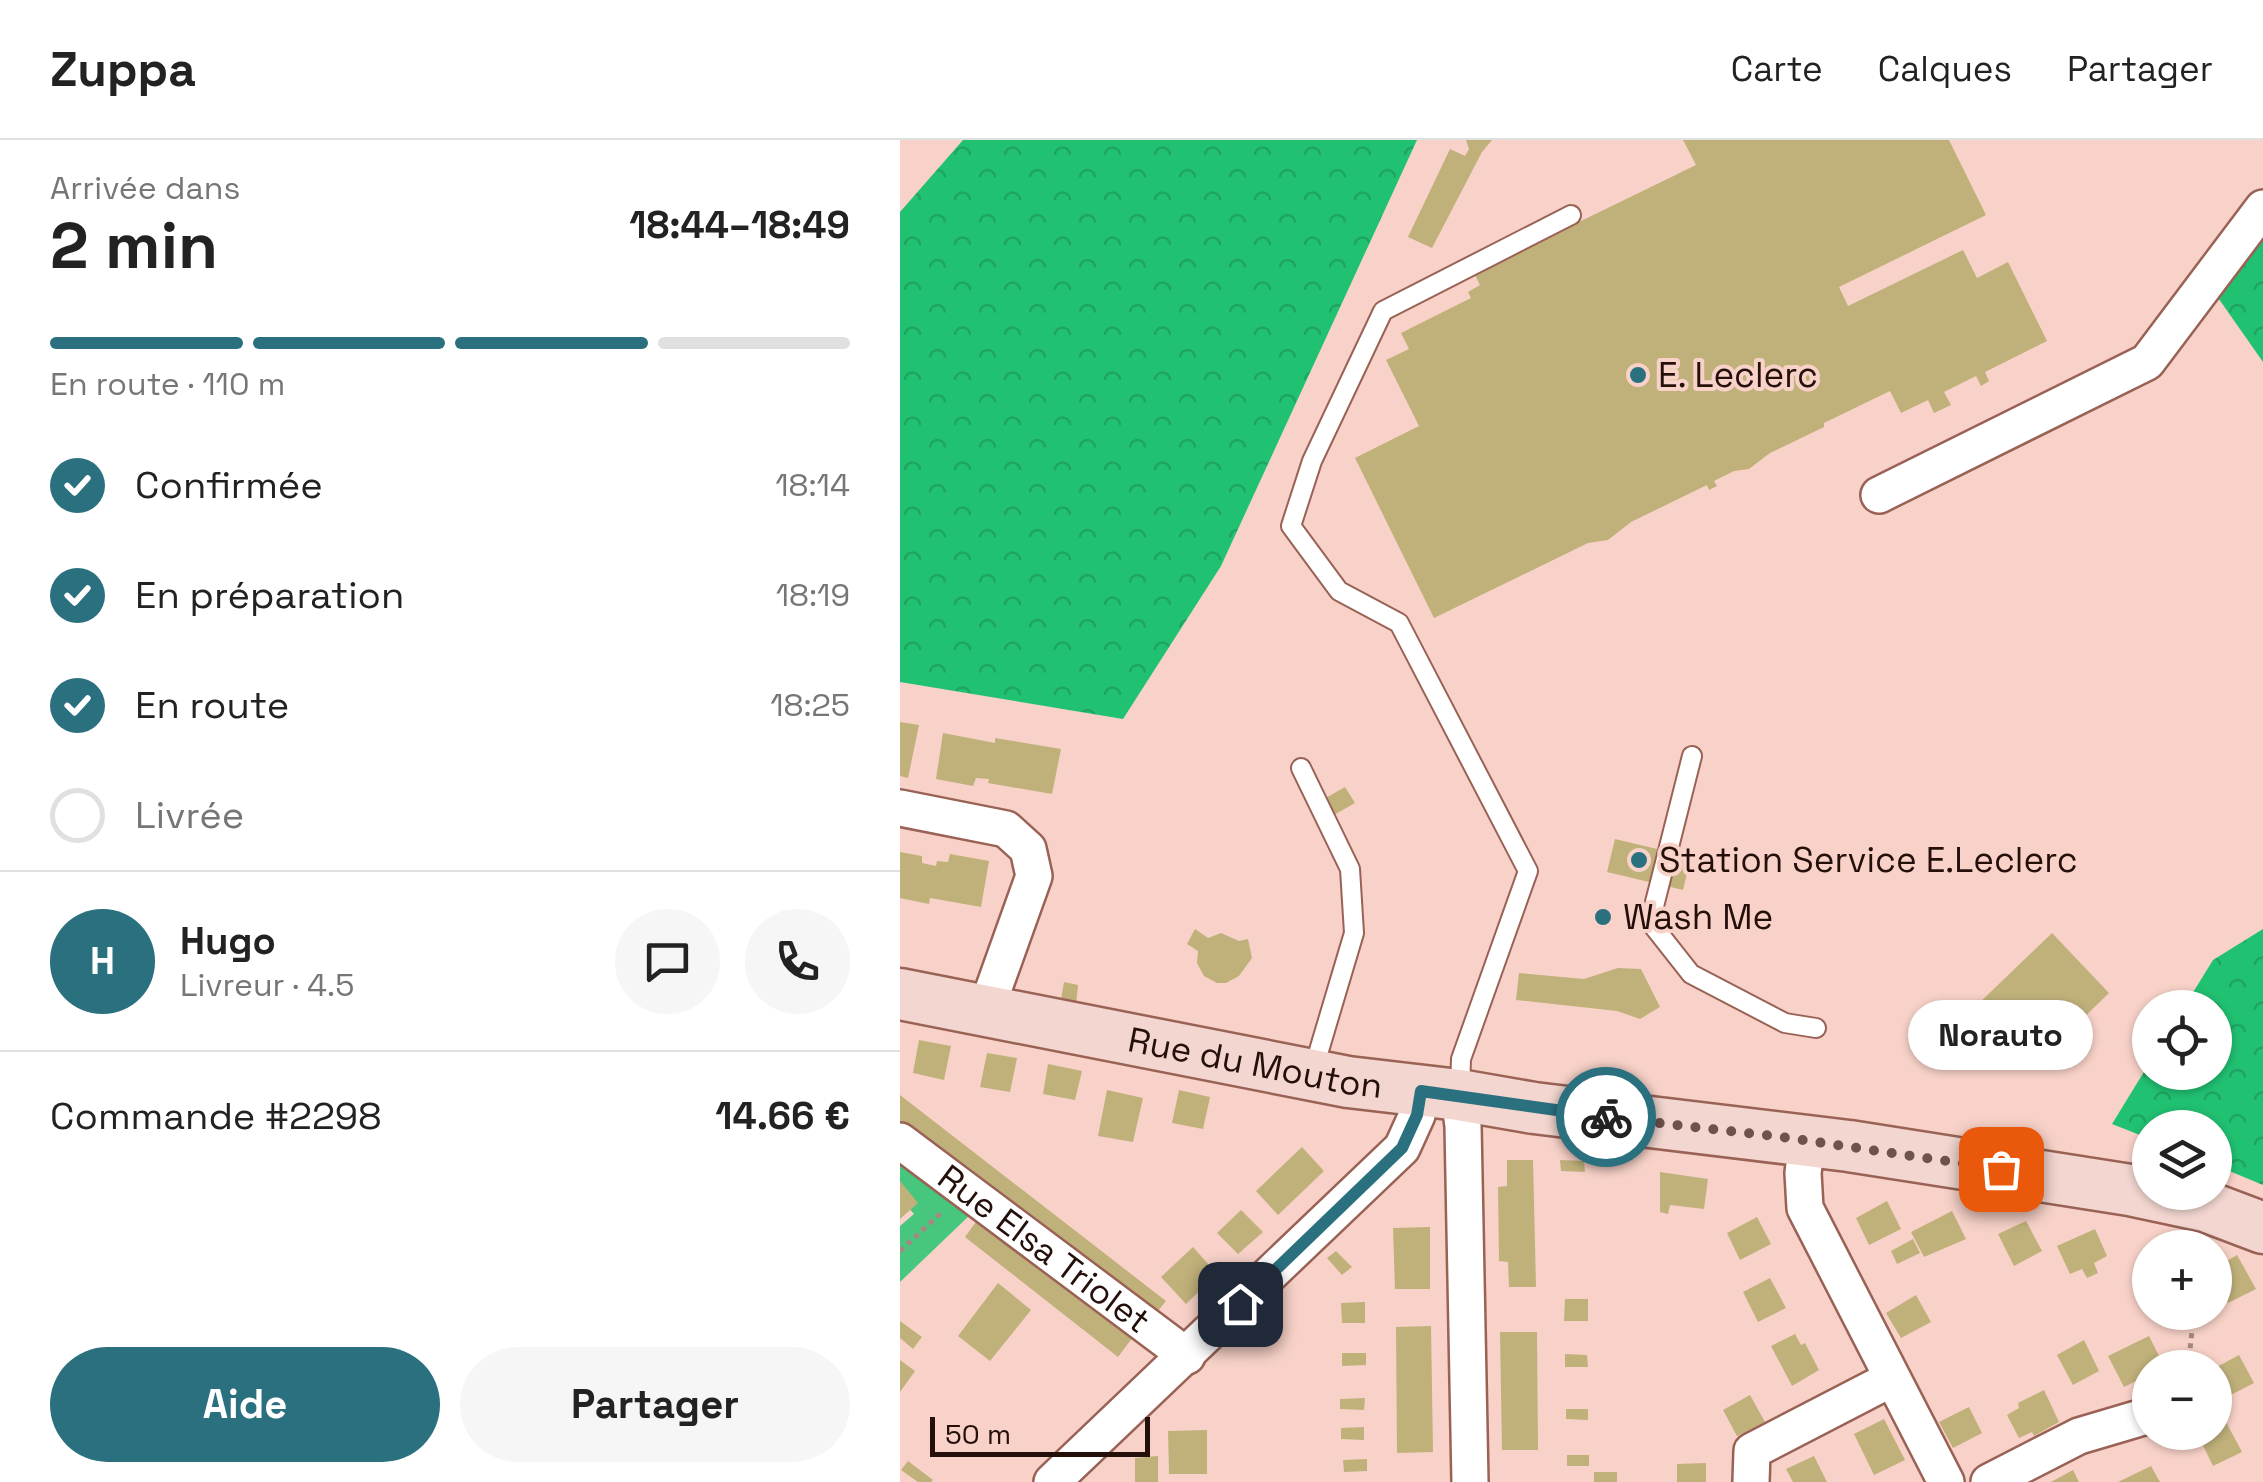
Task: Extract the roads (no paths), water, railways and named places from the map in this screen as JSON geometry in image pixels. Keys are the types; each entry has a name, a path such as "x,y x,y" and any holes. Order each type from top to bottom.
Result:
{"street":[{"path":"1879,495 2147,362 2263,208"},
{"path":"900,808 1006,829 1028,849 1034,876 986,1010"},
{"name":"Rue du Mouton","path":"900,994 1312,1075 1534,1108 1807,1141 2130,1190 2205,1206 2263,1228"},
{"path":"1052,1482 1402,1148 1417,1115 1440,1093 1463,1126 1470,1482"},
{"path":"1807,1141 1802,1173 1805,1208 1946,1482"},
{"name":"Rue Elsa Triolet","path":"900,1142 1186,1356"},
{"path":"1751,1482 1752,1451 1890,1379"},
{"path":"1989,1482 2079,1436 2132,1420"}],"lane":[{"path":"1440,1093 1461,1059 1528,870 1399,622 1339,591 1292,526 1312,461 1383,311 1570,215"},
{"path":"1692,756 1650,922 1691,974 1785,1022 1816,1028"},
{"path":"1301,768 1350,868 1354,933 1312,1075"}],"place":[{"name":"E. Leclerc","path":"1638,375"},
{"name":"Station Service E.Leclerc","path":"1639,860"},
{"name":"Wash Me","path":"1603,917"},
{"name":"Norauto","path":"2001,1169"}]}
